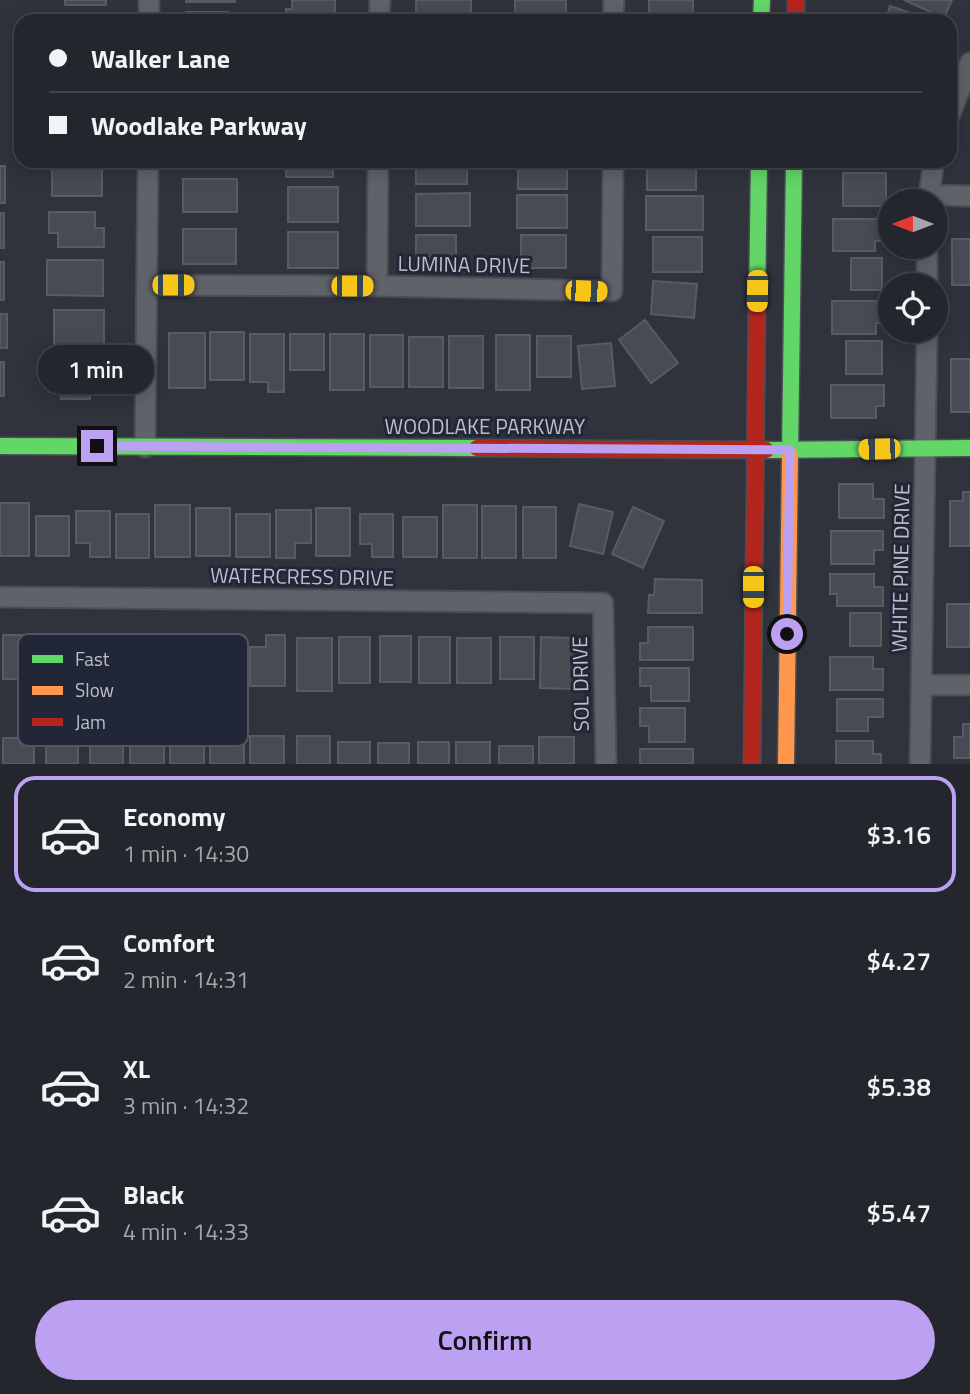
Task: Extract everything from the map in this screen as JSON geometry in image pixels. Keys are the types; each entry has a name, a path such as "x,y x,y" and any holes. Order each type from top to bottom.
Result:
{"street":[{"path":"957,96 970,63"},
{"path":"145,447 148,168"},
{"path":"377,286 378,168"},
{"name":"LUMINA DRIVE","path":"148,285 377,286 612,292 612,168"},
{"path":"752,764 759,168"},
{"path":"786,764 794,168"},
{"path":"929,189 933,168"},
{"path":"948,197 970,196"},
{"name":"WHITE PINE DRIVE","path":"920,764 927,343"},
{"name":"WOODLAKE PARKWAY","path":"0,446 755,450 970,448"},
{"name":"WATERCRESS DRIVE","path":"0,597 603,603"},
{"name":"SOL DRIVE","path":"603,603 606,764"},
{"path":"921,685 970,685"}],"building":[{"path":"65,0 106,0 106,5 65,5"},
{"path":"235,0 235,2 186,2"},
{"path":"292,0 335,0 335,14 286,14 286,9 292,9"},
{"path":"416,0 471,0 471,14 416,14"},
{"path":"515,0 566,0 566,14 515,14"},
{"path":"649,0 693,0 693,14 649,14"},
{"path":"904,0 952,0 946,14 935,14"},
{"path":"890,6 914,14 887,14"},
{"path":"186,12 228,12 228,14"},
{"path":"0,166 5,166 5,203 0,203"},
{"path":"52,168 102,168 102,196 52,196"},
{"path":"286,168 333,168 333,177 286,177"},
{"path":"416,168 467,168 467,184 416,184"},
{"path":"518,168 567,168 567,189 518,189"},
{"path":"647,168 696,168 696,190 647,190"},
{"path":"843,173 886,173 886,189 878,189 878,206 843,206"},
{"path":"183,179 237,179 237,212 183,212"},
{"path":"288,187 338,187 338,222 288,222"},
{"path":"470,193 470,226 416,226 416,194"},
{"path":"517,195 567,195 567,228 517,228"},
{"path":"646,196 703,196 703,230 646,230"},
{"path":"49,212 95,212 95,228 104,228 104,247 58,247 58,233 49,233"},
{"path":"0,213 4,213 4,248 0,248"},
{"path":"833,219 878,219 875,251 833,251"},
{"path":"183,229 236,229 236,264 183,264"},
{"path":"288,232 338,232 338,268 288,268"},
{"path":"416,235 456,235 456,267 416,267"},
{"path":"521,235 566,235 566,268 521,268"},
{"path":"653,237 702,237 702,272 653,272"},
{"path":"952,239 970,239 970,285 952,285"},
{"path":"851,258 882,259 882,273 878,273 878,290 851,290"},
{"path":"47,260 103,260 103,296 47,295"},
{"path":"0,262 4,262 4,300 0,300"},
{"path":"653,281 697,284 694,318 651,314"},
{"path":"832,301 878,301 876,334 832,334"},
{"path":"54,310 104,310 104,345 54,345"},
{"path":"0,314 7,314 7,348 0,348"},
{"path":"645,320 678,363 651,383 619,340"},
{"path":"210,332 244,332 244,380 210,380"},
{"path":"169,333 205,333 205,388 169,388"},
{"path":"250,334 284,334 284,392 268,392 268,382 250,382"},
{"path":"290,334 324,334 324,370 290,370"},
{"path":"330,334 364,334 364,390 330,390"},
{"path":"370,335 403,335 403,387 370,387"},
{"path":"496,335 530,335 530,390 496,390"},
{"path":"449,336 483,336 483,388 449,388"},
{"path":"537,336 571,336 571,377 537,377"},
{"path":"409,337 443,337 443,387 409,387"},
{"path":"846,341 882,343 882,374 846,374"},
{"path":"611,343 615,386 582,389 578,346"},
{"path":"61,355 103,355 103,377 90,377 90,399 61,399"},
{"path":"951,359 970,359 970,412 951,412"},
{"path":"0,362 4,362 4,396 0,396"},
{"path":"831,385 884,385 884,406 876,406 876,418 831,418"},
{"path":"839,484 873,484 873,499 884,499 884,518 839,518"},
{"path":"963,492 970,492 970,546 950,546 950,501 963,501"},
{"path":"0,503 29,503 29,556 0,556"},
{"path":"579,504 613,512 603,554 570,546"},
{"path":"155,505 190,505 190,557 155,557"},
{"path":"443,505 477,505 477,558 443,558"},
{"path":"482,506 516,506 516,558 482,558"},
{"path":"523,507 556,507 556,558 523,558"},
{"path":"633,507 664,521 643,568 612,554"},
{"path":"196,508 230,508 230,556 196,556"},
{"path":"316,508 350,508 350,556 316,556"},
{"path":"276,510 311,510 311,543 295,543 295,558 276,558"},
{"path":"76,511 110,511 110,557 90,557 90,543 76,543"},
{"path":"116,514 149,514 149,558 116,558"},
{"path":"236,514 270,514 270,557 236,557"},
{"path":"360,514 393,514 393,557 372,557 372,544 360,544"},
{"path":"36,516 69,516 69,556 36,556"},
{"path":"403,517 437,517 437,557 403,557"},
{"path":"831,531 883,531 883,550 874,550 874,564 831,564"},
{"path":"830,574 874,574 874,587 883,587 883,606 837,606 837,594 830,594"},
{"path":"655,579 702,580 702,613 648,613 649,595 654,595"},
{"path":"947,604 970,604 970,647 947,647"},
{"path":"850,613 881,613 881,646 850,646"},
{"path":"648,627 693,627 693,660 640,660 640,643 648,643"},
{"path":"3,635 18,635 18,679 3,679"},
{"path":"266,635 285,635 285,686 250,686 250,647 266,647"},
{"path":"380,636 411,636 411,682 380,682"},
{"path":"339,637 370,637 370,683 339,683"},
{"path":"419,637 450,637 450,683 419,683"},
{"path":"500,637 534,637 534,679 500,679"},
{"path":"541,637 574,638 573,689 540,688"},
{"path":"297,638 332,638 332,691 297,691"},
{"path":"457,638 491,638 491,683 457,683"},
{"path":"830,657 873,657 873,669 883,669 883,690 830,690"},
{"path":"640,668 689,668 689,701 651,701 651,686 640,686"},
{"path":"837,699 883,699 883,717 868,717 868,731 837,731"},
{"path":"640,708 685,708 685,742 649,742 649,726 640,726"},
{"path":"963,724 970,724 970,758 954,758 954,737 963,737"},
{"path":"250,736 284,736 284,764 250,764"},
{"path":"297,736 330,736 330,764 297,764"},
{"path":"539,737 574,737 574,764 539,764"},
{"path":"3,738 18,738 18,746 34,746 34,764 3,764"},
{"path":"836,741 873,741 873,754 881,754 881,764 836,764"},
{"path":"338,742 370,742 370,764 338,764"},
{"path":"418,742 449,742 449,764 418,764"},
{"path":"456,742 490,742 490,764 456,764"},
{"path":"378,743 409,743 409,764 378,764"},
{"path":"46,746 78,746 78,764 46,764"},
{"path":"90,746 123,746 123,764 90,764"},
{"path":"130,746 164,746 164,764 130,764"},
{"path":"170,746 204,746 204,764 170,764"},
{"path":"210,746 244,746 244,764 210,764"},
{"path":"499,746 533,746 533,764 499,764"},
{"path":"640,749 693,749 693,764 640,764"}],"traffic: fast":[{"path":"761,14 762,0"},
{"path":"757,305 759,168"},
{"path":"790,455 794,168"},
{"path":"0,446 477,448"},
{"path":"766,450 970,448"}],"traffic: slow":[{"path":"786,764 790,455"}],"traffic: jam":[{"path":"796,0 796,14"},
{"path":"752,764 757,305"},
{"path":"477,448 766,450"}],"route":[{"path":"97,446 790,450 787,634"}]}
